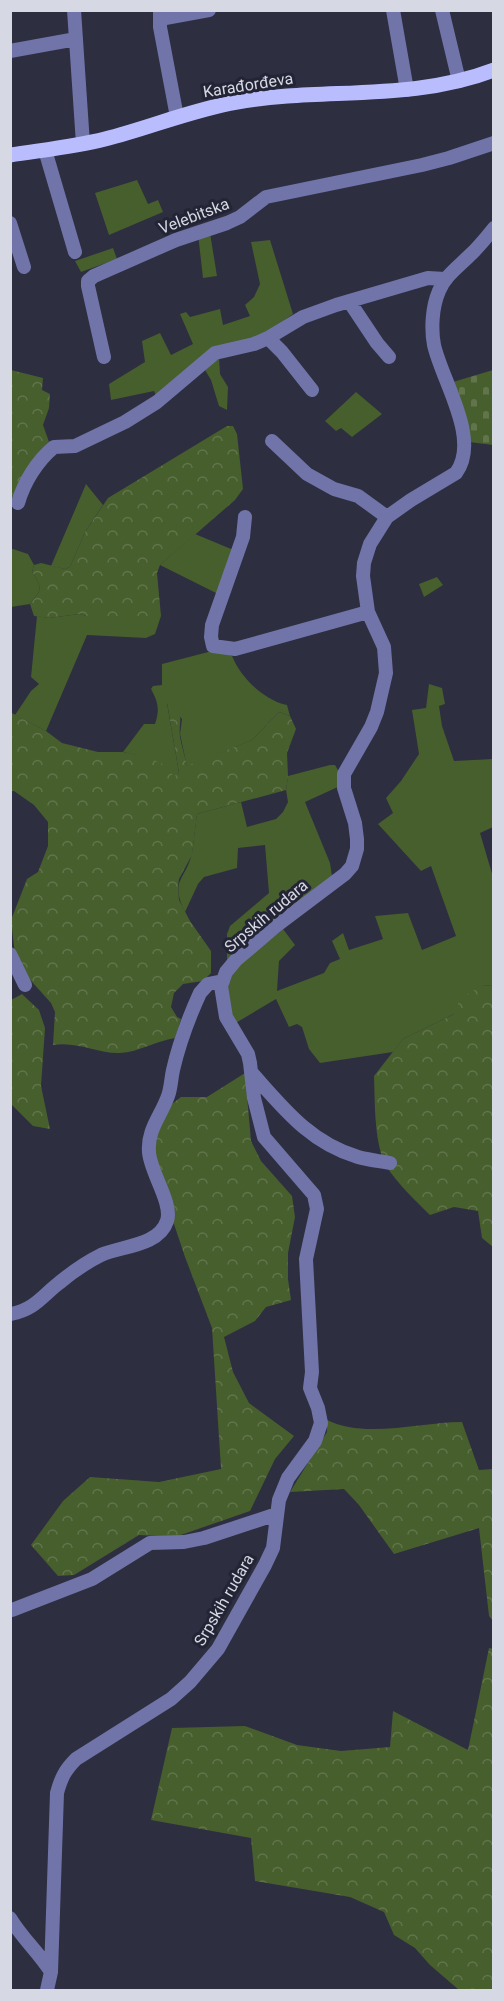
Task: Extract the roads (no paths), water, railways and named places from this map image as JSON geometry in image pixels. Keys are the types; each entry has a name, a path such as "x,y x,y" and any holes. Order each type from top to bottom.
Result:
{"main road":[{"name":"Karađorđeva","path":"10,155 83,144 208,108 310,93 407,90 459,81 494,70"}],"street":[{"path":"74,10 83,144"},
{"path":"177,117 160,14 209,10"},
{"path":"393,10 407,90"},
{"path":"442,10 459,81"},
{"path":"10,51 76,39"},
{"name":"Velebitska","path":"104,357 88,286 88,281 94,276 176,240 227,223 240,217 266,197 422,165 494,143"},
{"path":"45,150 75,252"},
{"path":"10,223 24,267"},
{"name":"Srpskih rudara","path":"47,1990 51,1972 57,1793 61,1777 66,1768 76,1759 171,1699 190,1682 218,1649 273,1548 279,1500 288,1478 315,1441 321,1424 318,1408 310,1388 312,1372 306,1259 316,1209 314,1195 264,1137 254,1098 248,1054 228,1022 221,986 236,960 276,926 345,874 352,866 357,849 357,839 355,823 344,788 344,774 371,728 381,700 386,673 384,647 368,612 363,576 364,563 370,544 387,517 456,473 463,461 464,440 433,337 433,315 436,299 445,279 469,257 494,228"},
{"path":"18,503 25,483 54,447 75,446 125,422 157,402 215,353 254,344 303,316 349,301 428,278 445,279"},
{"path":"349,301 389,357"},
{"path":"268,338 312,390"},
{"path":"272,441 307,474 334,489 364,500 387,517"},
{"path":"245,517 243,537 212,625 213,646 235,649 368,612"},
{"path":"10,954 25,985"},
{"path":"10,1314 27,1310 59,1283 91,1261 102,1255 142,1244 165,1226 169,1213 150,1161 151,1133 167,1100 173,1070 200,993 208,984 223,981"},
{"path":"251,1072 297,1123 333,1147 359,1157 390,1163"},
{"path":"12,1610 92,1579 150,1543 184,1542 204,1538 277,1514"},
{"path":"10,1918 18,1932 42,1958 51,1972"}]}
